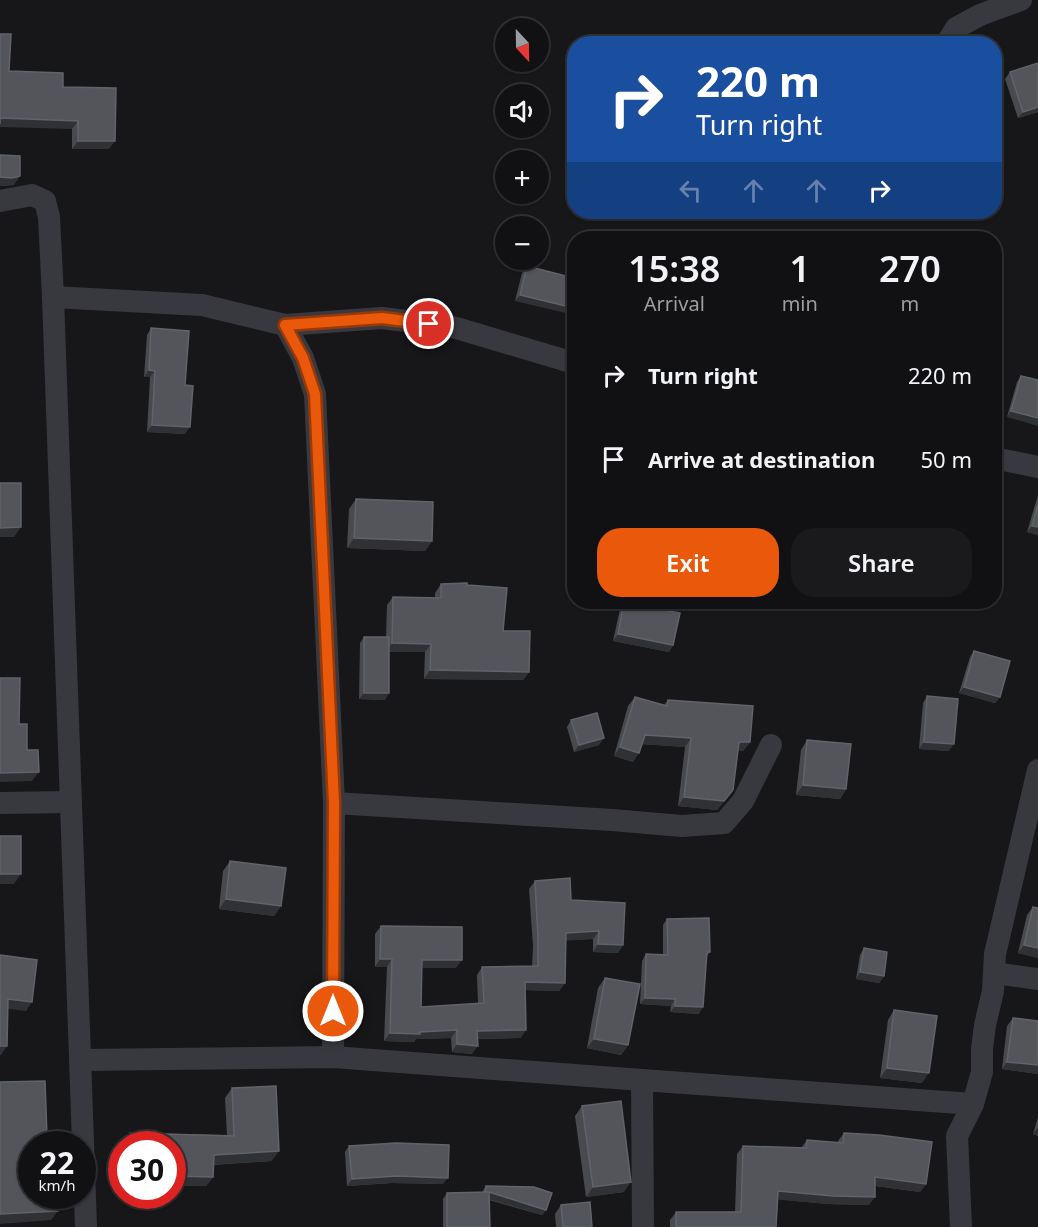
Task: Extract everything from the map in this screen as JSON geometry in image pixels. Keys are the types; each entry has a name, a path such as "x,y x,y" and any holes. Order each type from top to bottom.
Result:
{"street":[{"path":"951,36 956,28 980,15 1022,0"},
{"path":"0,201 32,195 45,201 49,217 86,1227"},
{"path":"53,297 202,305 285,325 382,318 453,327 567,361"},
{"path":"285,325 303,358 315,394 334,803 333,1058"},
{"path":"1002,460 1038,467"},
{"path":"334,803 682,826 724,823 743,801 771,745"},
{"path":"961,1227 957,1136 973,1104 982,1072 982,1049 993,992 995,954 1038,770"},
{"path":"0,803 71,802"},
{"path":"994,972 1038,979"},
{"path":"80,1060 333,1058 973,1104"},
{"path":"642,1080 643,1227"}],"building":[{"path":"0,34 11,34 9,71 63,73 63,87 116,88 115,141 78,141 78,121 0,118"},
{"path":"1038,63 1038,107 1023,112 1010,72"},
{"path":"0,155 20,156 20,176 0,177"},
{"path":"526,270 543,270 567,276 567,306 520,295"},
{"path":"151,328 189,331 185,385 193,386 190,427 152,425 155,371 149,370"},
{"path":"1021,376 1038,380 1038,418 1011,411"},
{"path":"0,483 21,483 21,527 0,528"},
{"path":"356,499 433,502 432,541 354,538"},
{"path":"1038,504 1038,527 1032,526"},
{"path":"467,583 467,585 507,588 503,631 530,631 529,672 430,670 431,644 392,643 393,597 441,598 441,584"},
{"path":"623,609 660,609 680,613 673,645 618,634"},
{"path":"364,637 389,637 389,693 364,693"},
{"path":"974,651 1010,661 1000,697 964,687"},
{"path":"0,678 20,678 19,724 27,724 27,750 38,750 39,772 0,773"},
{"path":"927,696 958,699 954,744 924,742"},
{"path":"635,697 667,706 668,700 753,706 750,742 739,742 733,790 724,801 684,797 691,738 645,735 639,753 620,747"},
{"path":"597,713 604,738 579,745 571,720"},
{"path":"807,740 851,744 846,789 803,785"},
{"path":"0,836 21,836 21,874 0,874"},
{"path":"230,861 286,868 281,906 226,899"},
{"path":"570,878 571,900 625,903 623,945 598,944 599,931 566,933 565,983 525,982 526,1030 477,1031 478,1046 457,1044 457,1030 420,1032 420,1034 390,1033 392,959 380,959 381,926 462,927 462,960 422,960 421,1007 484,1003 482,967 538,966 535,881"},
{"path":"1033,907 1038,908 1038,948 1024,945"},
{"path":"709,918 710,952 707,952 703,1007 675,1006 675,999 645,998 646,954 668,955 667,919"},
{"path":"864,948 887,952 884,976 860,972"},
{"path":"0,955 37,960 32,1002 8,999 7,1046 0,1046"},
{"path":"605,978 640,984 628,1045 594,1039"},
{"path":"894,1010 937,1016 929,1073 887,1068"},
{"path":"1013,1018 1038,1021 1038,1065 1007,1062"},
{"path":"45,1081 47,1131 18,1131 18,1209 58,1209 58,1211 0,1214 0,1082"},
{"path":"276,1086 279,1151 214,1155 213,1177 186,1176 186,1135 234,1136 232,1088"},
{"path":"621,1101 631,1182 593,1187 582,1106"},
{"path":"844,1133 932,1142 926,1184 875,1177 875,1197 778,1191 776,1227 676,1227 676,1212 741,1212 743,1146 806,1148 807,1140 843,1143"},
{"path":"396,1143 449,1145 448,1178 397,1176 352,1179 349,1146"},
{"path":"486,1186 534,1187 552,1193 546,1210 489,1192 490,1227 447,1227 447,1193 488,1192 485,1191"},
{"path":"590,1202 592,1227 563,1227 561,1205"}],"route":[{"path":"333,1011 334,803 315,394 303,358 285,325 382,318 429,324"}]}
